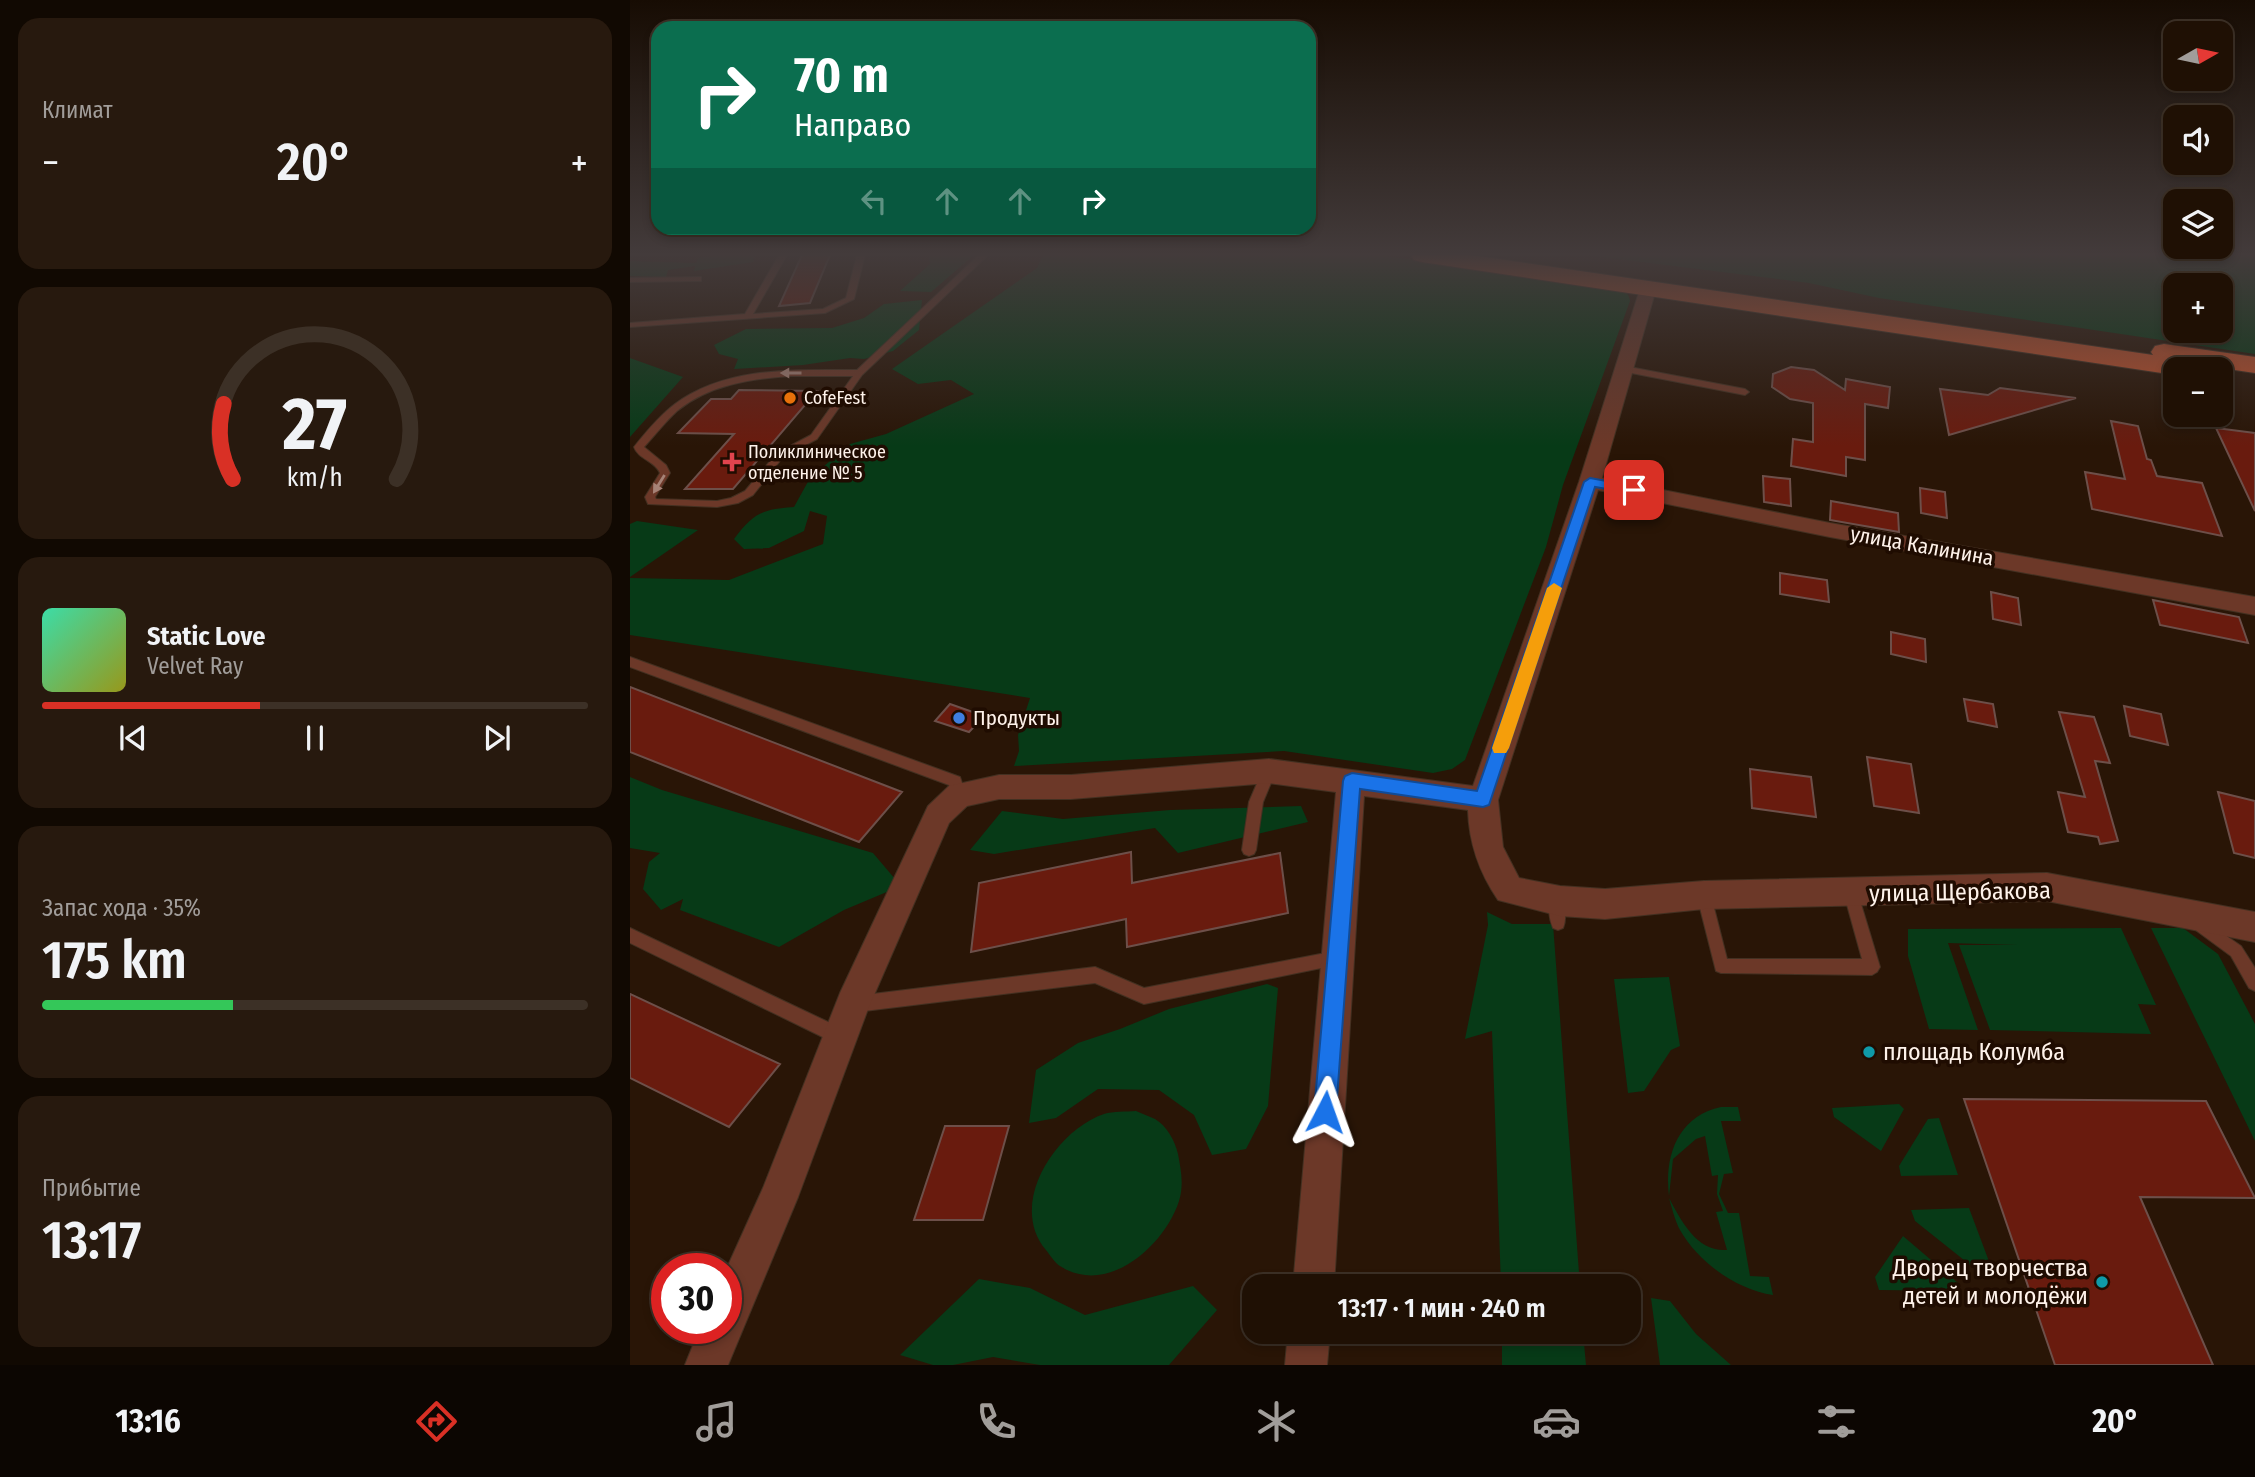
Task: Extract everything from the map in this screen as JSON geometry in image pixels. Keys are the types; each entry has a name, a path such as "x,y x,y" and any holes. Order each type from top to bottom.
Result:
{"main road":[{"path":"1849,319 2163,365"},
{"path":"1932,319 2255,365"},
{"path":"2233,376 2255,379"}],"street":[{"path":"1639,319 1590,482 1483,800 1483,835 1496,872 1509,890 1557,912 1605,904 1704,895"},
{"name":"улица Калинина","path":"1590,482 1830,530 2255,606"},
{"path":"742,1281 779,1197 852,1005 938,815 959,795 999,787 1071,787 1269,771 1483,800"},
{"path":"1314,1274 1336,958 1352,781"},
{"name":"улица Щербакова","path":"1704,895 1851,894 2047,887 2255,927"},
{"path":"706,1365 715,1344"},
{"path":"1306,1365 1308,1344"}],"lane":[{"path":"630,325 735,319"},
{"path":"859,373 771,373 722,385 679,405 639,447 640,451 663,467 665,473 663,482 650,497 652,502 717,504 734,501 749,493 780,455 814,437 859,373 917,319"},
{"path":"1624,369 1745,392"},
{"path":"630,662 955,780 959,795"},
{"path":"1249,850 1256,802 1269,771"},
{"path":"1704,895 1721,966 1872,967 1851,894"},
{"path":"2187,915 2236,951 2255,983"},
{"path":"630,934 841,1037"},
{"path":"852,1005 1096,975 1144,996 1336,958"}],"green space":[{"path":"862,319 920,319 919,330 893,351 864,359 734,369 738,359 719,354 714,345 746,329 832,328"},
{"path":"964,319 1624,319 1563,485 1546,547 1465,760 1452,769 1433,773 1284,751 1014,766 1019,751 1018,735 1030,698 630,635 630,578 729,580 823,544 827,516 810,511 804,531 769,548 744,549 734,539 747,523 760,514 794,507 810,478 850,444 886,434 974,394 951,380 918,384 892,369"},
{"path":"2018,319 2163,319 2163,340"},
{"path":"2233,319 2255,319 2255,354 2181,343 2233,343"},
{"path":"630,358 683,377 630,437"},
{"path":"637,521 698,530 630,577 630,524"},
{"path":"630,777 662,790 873,853 901,886 844,910 779,947 680,910 683,899 661,910 643,889 649,862 660,853 630,848"},
{"path":"1301,806 1308,822 1178,853 1155,828 994,854 970,850 1002,811 1063,819 1170,810"},
{"path":"1487,912 1512,924 1553,924 1579,1274 1501,1274 1492,1031 1465,1039 1488,925"},
{"path":"2121,928 2156,1005 2138,1004 2151,1034 1990,1030 1959,945 2017,945 1948,943 1978,1030 1929,1029 1908,956 1908,929"},
{"path":"2151,928 2183,928 2218,954 2255,1024 2255,1141"},
{"path":"1669,977 1680,1046 1671,1050 1644,1091 1628,1093 1614,979"},
{"path":"1267,984 1278,988 1268,1106 1246,1149 1212,1155 1194,1115 1159,1090 1098,1089 1056,1118 1029,1123 1036,1070 1078,1043 1169,1009"},
{"path":"1899,1104 1904,1109 1881,1151 1834,1117 1832,1108"},
{"path":"1721,1107 1738,1107 1741,1121 1721,1121 1733,1173 1724,1174 1719,1194 1728,1213 1739,1213 1750,1276 1769,1277 1773,1295 1732,1281 1697,1253 1680,1230 1669,1198 1685,1226 1699,1241 1716,1249 1727,1250 1716,1212 1723,1211 1717,1194 1718,1175 1712,1176 1705,1136 1696,1139 1673,1159 1669,1196 1668,1181 1672,1153 1684,1129 1694,1119"},
{"path":"1136,1111 1159,1122 1173,1139 1181,1172 1179,1201 1161,1234 1132,1262 1115,1271 1097,1275 1078,1274 1056,1263 1035,1232 1032,1212 1042,1171 1054,1152 1086,1123 1104,1114"},
{"path":"1939,1118 1958,1175 1901,1176 1899,1166 1928,1119"},
{"path":"1969,1208 1993,1272 1979,1272 1915,1221 1911,1210"},
{"path":"1903,1236 1958,1283 1956,1291 1879,1290 1875,1277"},
{"path":"979,1279 1030,1288 1085,1315 1193,1286 1217,1310 1169,1365 1040,1365 993,1357 953,1365 933,1365 900,1355"},
{"path":"1651,1298 1670,1301 1696,1334 1731,1365 1660,1365"},
{"path":"1502,1344 1584,1344 1586,1365 1502,1365"}],"building":[{"path":"1791,367 1814,370 1845,390 1846,379 1890,387 1888,408 1865,404 1865,460 1846,457 1846,476 1791,466 1793,439 1813,442 1813,403 1790,399 1772,387 1773,374"},
{"path":"2000,388 2076,398 1949,435 1940,389 1988,395"},
{"name":"Поликлиническое отделение № 5","path":"739,390 817,391 733,489 685,489 734,434 678,433 711,399 731,399"},
{"path":"2111,421 2138,426 2147,459 2151,460 2157,476 2202,483 2222,536 2092,509 2085,472 2125,479"},
{"path":"2216,428 2255,433 2255,511"},
{"path":"1763,476 1790,479 1791,506 1764,502"},
{"path":"1920,488 1945,492 1947,518 1921,513"},
{"path":"1831,501 1898,513 1899,532 1830,520"},
{"path":"1780,573 1827,580 1829,602 1780,594"},
{"path":"1991,592 2018,598 2021,625 1993,619"},
{"path":"2153,600 2239,617 2248,643 2160,625"},
{"path":"1891,632 1925,639 1926,662 1891,654"},
{"path":"630,687 902,792 859,842 630,752"},
{"path":"1964,699 1993,704 1997,727 1968,721"},
{"name":"Продукты","path":"950,704 984,716 969,732 935,721"},
{"path":"2124,706 2161,714 2168,745 2130,736"},
{"path":"2059,712 2094,717 2110,763 2095,761 2118,841 2100,844 2098,837 2068,832 2058,792 2085,797"},
{"path":"1867,757 1911,764 1919,813 1874,806"},
{"path":"1750,769 1811,777 1816,817 1752,808"},
{"path":"2218,792 2255,801 2255,858 2234,853"},
{"path":"1131,852 1132,883 1280,853 1288,913 1127,947 1126,919 971,952 979,883"},
{"path":"630,994 780,1064 729,1127 630,1078"},
{"name":"Дворец творчества детей и молодёжи","path":"1964,1099 2206,1101 2255,1198 2140,1197 2213,1365 2055,1365"},
{"path":"945,1126 1009,1126 983,1220 914,1220"}],"slow traffic":[{"path":"1500,748 1554,588"}],"place":[{"name":"CofeFest","path":"790,398"},
{"name":"Поликлиническое отделение № 5","path":"732,462"},
{"name":"Продукты","path":"959,718"},
{"name":"площадь Колумба","path":"1869,1052"},
{"name":"Дворец творчества детей и молодёжи","path":"2102,1282"}],"route":[{"path":"1325,1112 1352,781 1483,800 1590,482 1634,490"}]}
